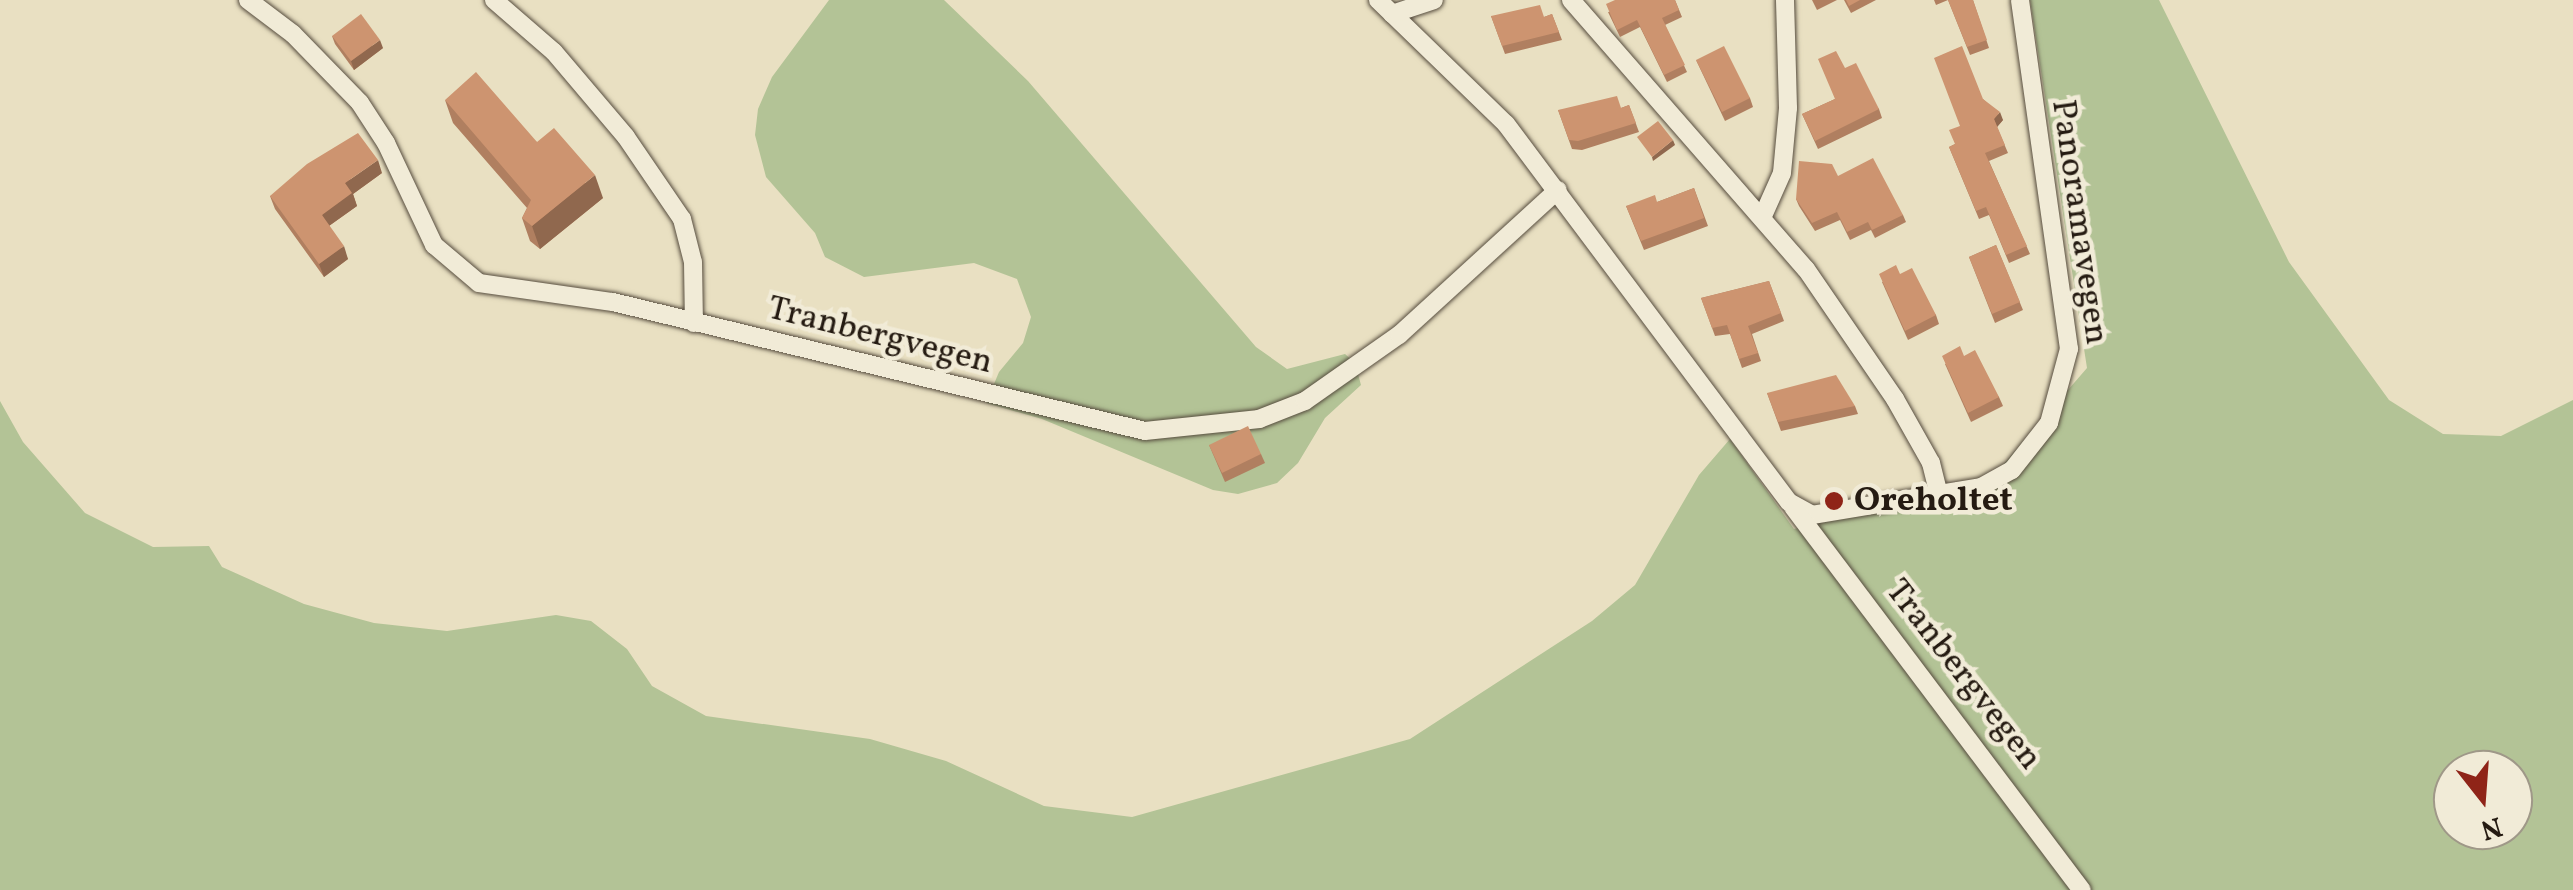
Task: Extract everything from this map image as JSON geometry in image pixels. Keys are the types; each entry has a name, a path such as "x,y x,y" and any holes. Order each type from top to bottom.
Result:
{"street":[{"name":"Tranbergvegen","path":"248,0 293,34 360,104 386,144 434,245 479,283 612,302 1145,431 1215,427 1305,401 1354,370 1558,190"},
{"path":"494,0 554,52 626,137 682,219 692,262 694,322"},
{"name":"Tranbergvegen","path":"1378,0 1506,124 2082,890"},
{"path":"1392,14 1434,0"},
{"path":"1571,0 1806,269 1894,399 1931,463 1939,496"},
{"path":"1762,218 1782,172 1788,108 1784,0"},
{"name":"Panoramavegen","path":"1812,516 1981,487 2012,470 2034,446 2061,393 2069,349 2020,0"},
{"name":"Tranbergvegen","path":"1789,502 1812,516"}],"green space":[{"path":"829,0 944,0 1028,81 1256,347 1287,369 1345,354 1355,363 1361,385 1325,418 1298,463 1277,483 1238,494 1213,490 1042,419 986,403 999,372 1023,343 1031,317 1017,279 974,263 864,277 825,257 815,233 766,177 755,135 758,109 772,77"},
{"path":"2030,0 2159,0 2289,262 2389,400 2443,434 2501,436 2573,400 2573,890 0,890 0,401 23,442 85,513 153,547 209,546 222,567 304,604 374,623 447,631 556,615 591,621 627,649 652,686 706,716 870,739 946,761 1044,806 1132,817 1410,739 1592,621 1635,585 1699,475 1730,439 1794,529 1989,481 2087,368"}],"building":[{"path":"1615,0 1675,0 1679,10 1662,18 1685,65 1664,75 1637,20 1617,30 1606,4"},
{"path":"1948,0 1973,0 1987,40 1967,47"},
{"path":"1540,5 1544,17 1552,14 1559,32 1502,46 1491,16"},
{"path":"361,14 380,40 351,61 332,36"},
{"path":"1724,46 1750,98 1722,112 1696,60"},
{"path":"1962,46 1983,99 2000,112 1994,119 2005,145 1985,153 2027,246 2006,255 1986,207 1976,211 1949,147 1955,144 1949,130 1960,126 1934,58"},
{"path":"1836,51 1845,68 1856,63 1879,109 1815,141 1802,114 1835,99 1818,59"},
{"path":"476,72 537,142 554,128 595,175 532,226 522,218 531,200 445,100"},
{"path":"1617,96 1621,108 1629,105 1636,123 1578,141 1569,140 1558,110"},
{"path":"1658,121 1673,140 1652,157 1637,137"},
{"path":"358,133 378,160 345,183 352,193 322,215 344,246 319,264 270,196 307,164"},
{"path":"1873,158 1903,215 1872,230 1868,222 1847,232 1837,212 1812,223 1796,199 1799,161 1832,164 1838,176"},
{"path":"1694,188 1704,218 1641,241 1626,206 1655,195 1657,202"},
{"path":"1996,245 2020,302 1992,314 1969,257"},
{"path":"1896,265 1900,274 1912,268 1936,315 1905,331 1879,274"},
{"path":"1769,281 1781,313 1748,326 1758,353 1739,359 1727,325 1712,328 1701,298"},
{"path":"1960,346 1964,356 1975,350 1999,397 1968,413 1942,356"},
{"path":"1836,375 1855,406 1778,422 1767,393"},
{"path":"1248,426 1261,454 1222,473 1209,445"}],"place":[{"name":"Oreholtet","path":"1834,501"}]}
